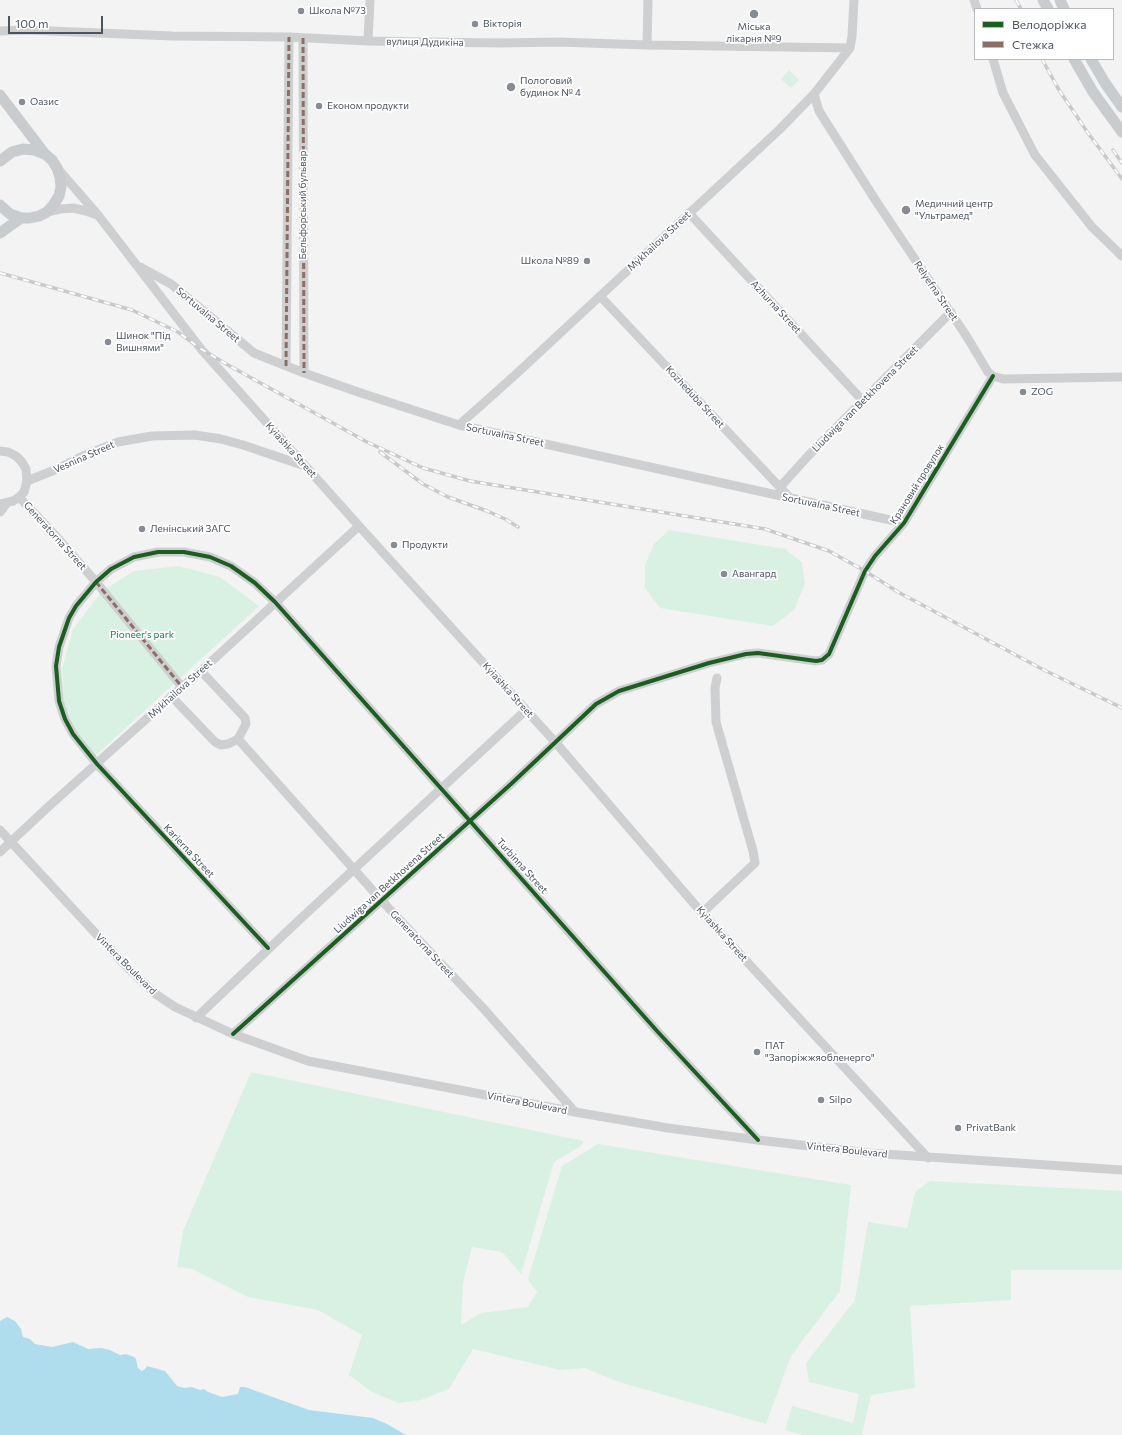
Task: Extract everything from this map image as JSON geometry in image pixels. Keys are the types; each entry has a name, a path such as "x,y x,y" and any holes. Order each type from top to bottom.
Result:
{"main road":[{"path":"1075,60 1093,92 1122,132"},
{"path":"1092,60 1105,83 1122,107"},
{"path":"0,95 45,154 52,160 60,177 60,191 54,204 47,212 39,216 21,218 10,214 0,206"},
{"path":"0,162 12,152 23,149 34,150 45,154"},
{"path":"0,234 21,218"}],"street":[{"path":"368,41 370,0"},
{"path":"647,45 648,0"},
{"path":"850,48 854,0"},
{"name":"вулиця Дудикіна","path":"0,31 27,30 172,36 289,37 368,41 500,43 558,42 850,48"},
{"name":"Бельфорський бульвар","path":"286,366 289,37"},
{"name":"Бельфорський бульвар","path":"303,38 304,373"},
{"name":"Mykhailova Street","path":"459,425 779,130 814,94 850,48"},
{"path":"993,60 1003,93 1035,155 1092,227 1122,256"},
{"name":"Relyefna Street","path":"814,94 819,111 825,121 951,312 988,372 993,376"},
{"name":"Kyiashka Street","path":"57,168 98,215 201,349 556,743 702,913 928,1158"},
{"path":"47,212 73,208 86,210 98,215"},
{"name":"Azhurna Street","path":"689,213 864,401"},
{"name":"Sortuvalna Street","path":"138,267 171,284 254,353 304,373 459,425 904,523"},
{"name":"Kozheduba Street","path":"600,296 790,498"},
{"name":"Liudwiga van Betkhovena Street","path":"780,487 809,455 951,312"},
{"path":"993,376 1003,379 1122,377"},
{"name":"Крановий провулок","path":"556,743 596,704 619,691 709,663 746,654 758,653 816,661 822,660 829,654 865,571 875,556 904,523 993,376"},
{"name":"Vesnina Street","path":"27,481 118,442 152,436 195,435 221,439 306,467"},
{"path":"0,451 12,454 22,462 26,469 27,481 24,492 13,501 3,504 0,512"},
{"name":"Generatorna Street","path":"19,497 96,582 182,687"},
{"name":"Mykhailova Street","path":"0,852 359,526"},
{"name":"Turbinna Street","path":"96,582 110,569 134,557 158,552 184,552 210,557 231,566 255,583 274,602 441,788 657,1031 758,1140"},
{"name":"Karierna Street","path":"96,582 76,606 69,618 61,641 56,666 59,701 65,719 73,734 97,764 268,948"},
{"path":"171,696 215,742 221,745 228,744 238,739 246,724 245,718 201,671"},
{"path":"702,913 755,863 753,850 716,722 715,688 717,678"},
{"path":"196,1018 268,948 526,710"},
{"name":"Generatorna Street","path":"238,739 382,901 482,1008 575,1112"},
{"name":"Liudwiga van Betkhovena Street","path":"233,1034 556,743"},
{"path":"0,830 10,842"},
{"name":"Vintera Boulevard","path":"10,842 124,964 154,993 175,1007 196,1018 233,1034 308,1061 575,1112 668,1128 869,1153 1122,1170"}],"green space":[{"path":"789,70 799,80 791,88 781,79"},
{"name":"Авангард","path":"669,530 785,549 802,562 805,584 794,610 773,626 660,608 645,588 645,565 654,544"},
{"name":"Pioneer's park","path":"179,566 220,577 259,606 94,757 76,735 63,701 62,668 73,629 102,591 134,571"},
{"path":"251,1072 584,1141 581,1146 554,1162 521,1274 502,1252 472,1247 463,1283 461,1325 481,1313 528,1307 537,1292 528,1279 562,1166 598,1144 851,1185 840,1291 791,1356 766,1424 619,1382 584,1368 560,1370 473,1349 449,1389 421,1400 398,1403 372,1392 349,1375 362,1335 318,1310 248,1297 192,1269 177,1267 183,1231"},
{"path":"930,1181 1122,1191 1122,1270 1011,1270 1011,1300 910,1306 915,1388 871,1395 862,1435 803,1435 785,1430 792,1406 853,1423 859,1394 809,1382 806,1363 855,1300 868,1222 907,1228 915,1192"}],"water":[{"path":"7,1317 15,1321 21,1329 23,1337 30,1339 35,1344 52,1347 73,1342 88,1349 101,1348 110,1350 120,1355 126,1354 136,1359 138,1368 142,1371 147,1366 165,1371 177,1386 184,1388 192,1387 200,1390 204,1389 222,1397 238,1394 240,1387 245,1387 309,1410 373,1418 406,1435 0,1435 0,1321"}],"railway":[{"path":"1016,0 1020,8"},
{"path":"1043,60 1059,90 1122,179"},
{"path":"1113,150 1122,163"},
{"path":"0,273 132,310 178,332 201,349 228,365 367,442 423,468 470,481 765,529 829,551 898,592 1042,669 1122,708"},
{"path":"380,452 423,484 448,497 505,519 518,527"}],"marked path":[{"path":"286,366 289,37"},
{"path":"303,38 304,373"},
{"path":"96,582 182,687"}],"cycle path":[{"path":"233,1034 511,784 596,704 619,691 709,663 746,654 758,653 816,661 822,660 829,654 865,571 875,556 904,523 993,376"},
{"path":"268,948 97,764 73,734 65,719 59,701 56,666 59,647 69,618 76,606 96,582 111,569 134,557 158,552 184,552 210,557 231,566 255,583 275,602 657,1031 758,1140"}],"place":[{"name":"Школа №73","path":"301,11"},
{"name":"Міська лікарня №9","path":"754,14"},
{"name":"Вікторія","path":"475,24"},
{"name":"Пологовий будинок № 4","path":"511,87"},
{"name":"Оазис","path":"22,102"},
{"name":"Економ продукти","path":"319,106"},
{"name":"Медичний центр \"Ультрамед\"","path":"906,210"},
{"name":"Школа №89","path":"587,261"},
{"name":"Шинок \"Під Вишнями\"","path":"108,342"},
{"name":"ZOG","path":"1023,392"},
{"name":"Ленінський ЗАГС","path":"142,529"},
{"name":"Продукти","path":"394,545"},
{"name":"Авангард","path":"724,574"},
{"name":"ПАТ \"Запоріжжяобленерго\"","path":"757,1052"},
{"name":"Silpo","path":"821,1100"},
{"name":"PrivatBank","path":"958,1128"}]}
